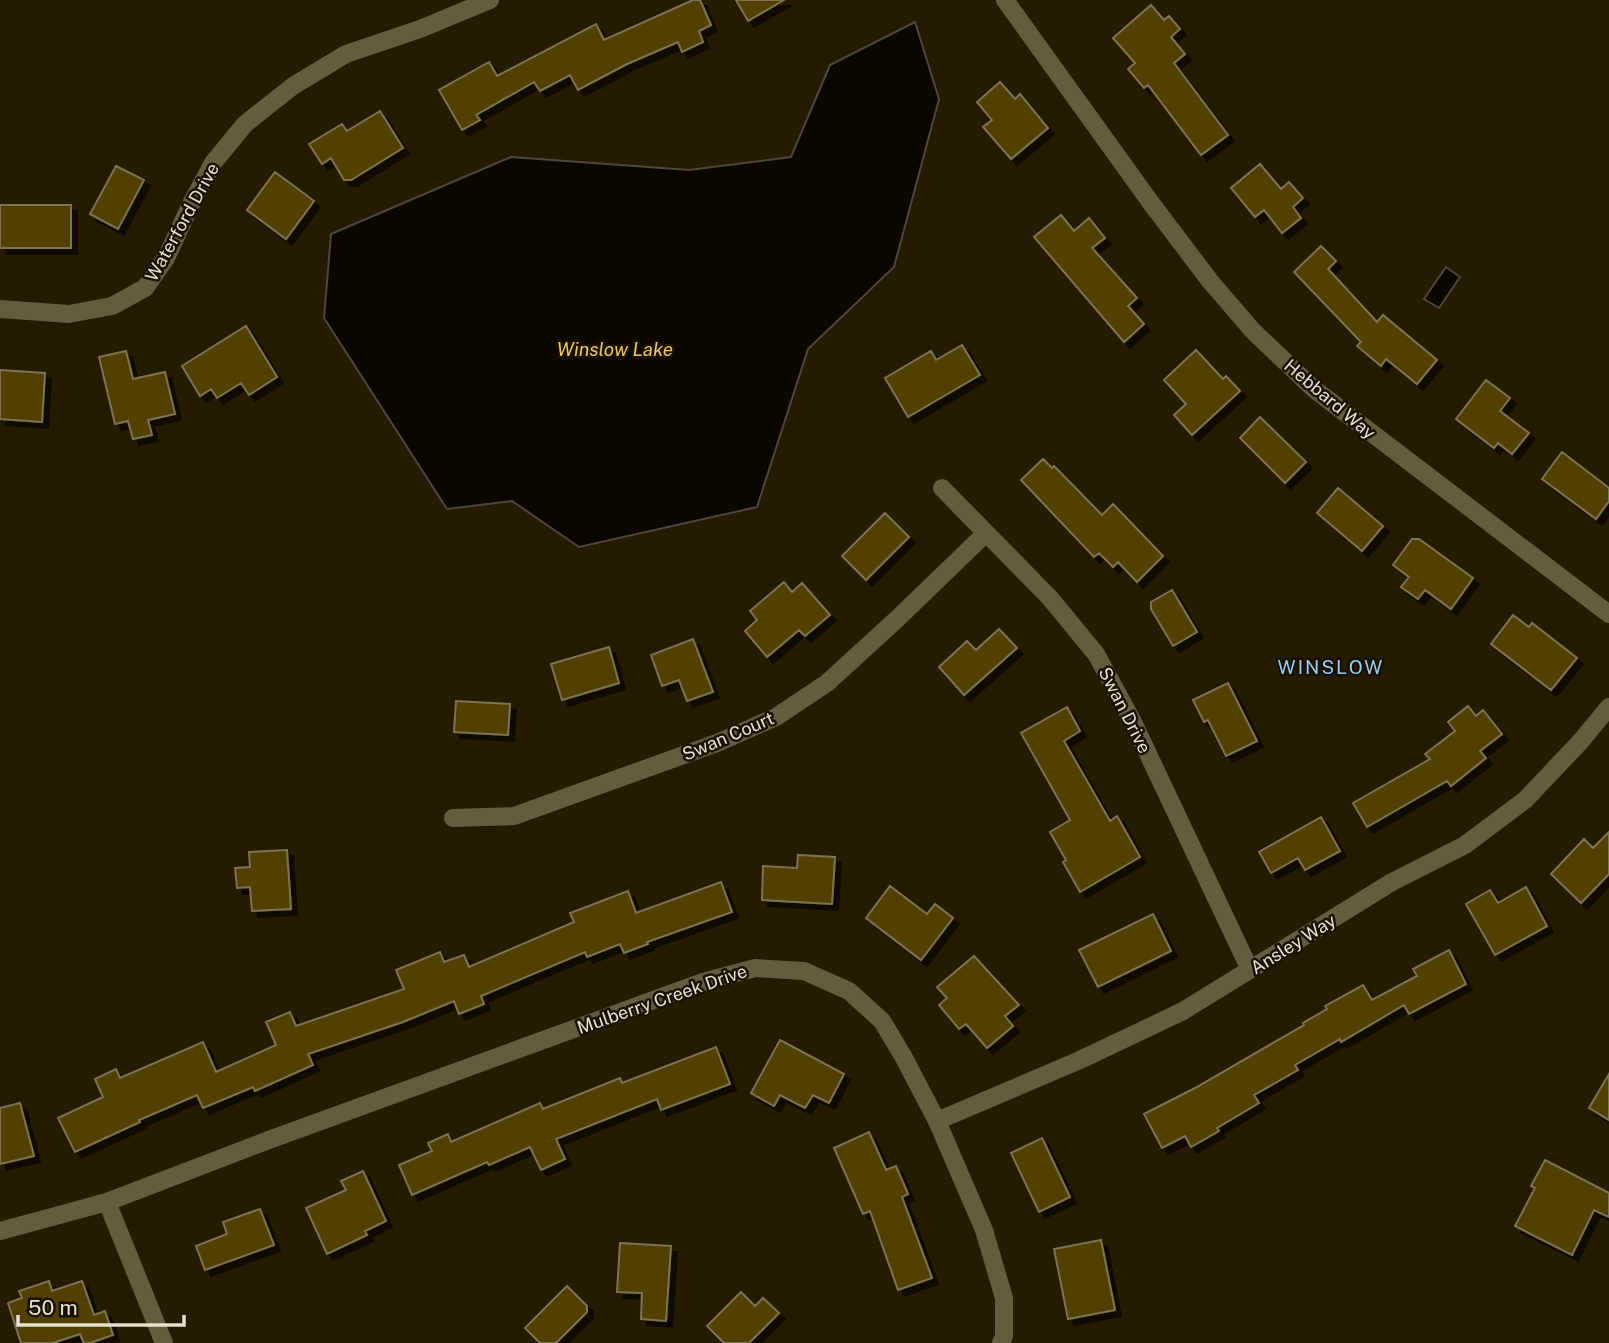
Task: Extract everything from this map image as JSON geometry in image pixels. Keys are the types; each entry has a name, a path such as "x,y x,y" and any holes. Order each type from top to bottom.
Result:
{"street":[{"name":"Waterford Drive","path":"0,309 69,314 112,306 145,288 166,258 213,163 245,124 292,86 346,54 420,29 490,0"},
{"name":"Hebbard Way","path":"1005,0 1151,203 1210,281 1253,331 1303,380 1609,614"},
{"name":"Swan Drive","path":"942,488 1050,598 1096,654 1133,722 1250,971"},
{"name":"Swan Court","path":"453,818 514,816 716,743 776,718 827,682 985,534"},
{"name":"Ansley Way","path":"937,1121 1080,1060 1183,1011 1392,882 1465,845 1525,800 1609,707"},
{"name":"Mulberry Creek Drive","path":"0,1231 107,1202 266,1141 690,987 755,968 804,971 849,991 882,1021 903,1056 937,1121 984,1230 1004,1298 1001,1343"},
{"path":"107,1202 164,1343"}],"water":[{"name":"Winslow Lake","path":"915,22 939,99 894,267 808,349 757,507 579,547 512,501 447,509 324,318 331,234 511,157 689,170 791,157 830,65"},
{"path":"1446,267 1460,277 1439,308 1424,299"}],"building":[{"path":"693,0 700,0 711,25 699,31 703,42 682,52 678,42 627,64 578,90 570,75 540,91 534,82 476,115 480,120 462,130 439,90 489,62 497,76 596,24 604,40"},
{"path":"736,0 784,0 748,21"},
{"path":"1151,5 1164,20 1169,16 1180,29 1171,37 1185,54 1174,63 1228,135 1201,155 1148,85 1144,88 1128,69 1135,63 1113,38"},
{"path":"1000,82 1015,99 1020,94 1048,128 1011,159 983,127 992,120 977,102"},
{"path":"380,111 403,148 351,180 344,180 331,158 322,164 309,144 342,124 347,131"},
{"path":"1260,164 1281,189 1289,182 1303,198 1293,207 1301,218 1282,233 1264,210 1255,217 1231,188"},
{"path":"116,166 144,180 118,229 90,214"},
{"path":"275,172 314,201 286,239 247,210"},
{"path":"0,205 71,205 71,248 0,248"},
{"path":"1061,215 1074,231 1089,218 1105,238 1092,248 1137,298 1128,306 1144,324 1124,342 1034,237"},
{"path":"1321,246 1336,261 1328,269 1377,322 1383,315 1437,360 1417,384 1386,359 1381,366 1357,346 1361,342 1294,272"},
{"path":"246,326 277,377 249,395 241,383 217,398 211,389 200,396 182,366"},
{"path":"962,345 980,375 908,417 885,378 931,351 936,360"},
{"path":"1196,350 1223,379 1226,376 1240,391 1192,435 1174,415 1186,404 1164,380"},
{"path":"126,351 133,379 165,372 175,414 148,420 152,435 133,439 128,421 115,424 99,357"},
{"path":"0,370 45,373 42,422 0,419"},
{"path":"1486,380 1510,398 1500,411 1529,433 1512,454 1498,443 1494,448 1456,419"},
{"path":"1260,417 1306,462 1285,483 1240,438"},
{"path":"1562,452 1609,488 1609,501 1596,519 1542,479"},
{"path":"1043,459 1052,468 1054,466 1102,515 1113,504 1163,556 1137,582 1118,562 1113,567 1099,553 1094,557 1021,480"},
{"path":"1338,488 1383,526 1362,551 1317,513"},
{"path":"885,513 909,537 866,580 842,556"},
{"path":"1412,539 1419,539 1473,578 1451,609 1425,590 1418,599 1401,587 1409,577 1393,565"},
{"path":"784,582 792,592 802,583 830,615 805,636 799,630 767,657 745,631 757,620 750,611"},
{"path":"1172,590 1197,632 1173,646 1151,609 1151,602"},
{"path":"1513,615 1529,627 1532,623 1577,658 1551,690 1491,644"},
{"path":"999,629 1017,648 964,695 939,667 967,641 976,650"},
{"path":"693,639 713,692 687,701 679,680 662,686 651,655"},
{"path":"609,647 619,683 562,700 551,664"},
{"path":"1228,683 1257,741 1226,756 1208,720 1204,722 1193,700"},
{"path":"456,701 510,704 508,735 454,732"},
{"path":"1468,706 1476,716 1483,710 1502,734 1480,751 1486,758 1451,786 1447,781 1367,827 1353,803 1430,759 1425,754 1455,731 1448,722"},
{"path":"1067,707 1080,731 1064,741 1110,821 1117,816 1140,857 1080,892 1050,832 1070,820 1021,733"},
{"path":"1321,817 1340,851 1305,870 1298,858 1271,873 1259,852"},
{"path":"1609,832 1609,874 1581,903 1551,874 1584,839 1593,848"},
{"path":"287,850 291,909 252,911 250,887 237,888 235,868 250,867 249,852"},
{"path":"798,855 835,857 832,904 762,900 763,866 797,868"},
{"path":"721,882 732,912 647,942 648,944 624,953 620,944 587,957 585,952 481,996 484,1004 459,1014 454,1001 403,1022 308,1054 313,1065 255,1091 253,1087 203,1108 197,1095 75,1152 58,1118 103,1097 95,1079 116,1069 120,1078 203,1042 216,1072 276,1045 266,1022 290,1012 296,1026 404,989 396,970 440,952 444,962 464,955 469,967 574,922 570,913 628,891 636,913"},
{"path":"890,886 927,914 935,904 953,918 921,960 866,918"},
{"path":"1526,887 1547,926 1495,955 1466,904 1490,890 1498,903"},
{"path":"1153,914 1171,951 1098,987 1079,950"},
{"path":"1449,950 1466,984 1409,1014 1404,1005 1295,1065 1298,1070 1254,1095 1259,1103 1191,1147 1185,1136 1162,1148 1144,1114 1304,1025 1303,1023 1327,1009 1325,1006 1363,985 1372,1000 1417,976 1413,969"},
{"path":"974,956 1019,1005 1005,1016 1013,1026 987,1048 966,1024 959,1029 939,1005 947,998 937,987"},
{"path":"780,1040 844,1074 829,1103 813,1095 805,1108 780,1095 774,1106 751,1093"},
{"path":"716,1047 730,1084 661,1110 657,1099 556,1139 565,1159 541,1170 530,1147 489,1165 487,1162 412,1195 399,1165 432,1151 428,1143 448,1134 451,1142 540,1103 543,1109 620,1078 622,1083"},
{"path":"1609,1074 1609,1120 1589,1108"},
{"path":"20,1103 34,1156 0,1164 0,1108"},
{"path":"869,1132 886,1170 896,1166 908,1194 902,1197 932,1278 898,1290 870,1211 863,1214 834,1148"},
{"path":"1042,1138 1070,1197 1039,1212 1011,1153"},
{"path":"1545,1160 1609,1193 1609,1217 1594,1210 1572,1255 1515,1226 1535,1188 1531,1186"},
{"path":"363,1171 386,1221 365,1231 367,1235 327,1254 306,1208 346,1190 341,1181"},
{"path":"260,1209 274,1245 205,1270 196,1246 227,1234 223,1222"},
{"path":"1101,1240 1115,1310 1068,1319 1054,1249"},
{"path":"620,1243 671,1246 666,1321 641,1319 642,1293 617,1292"},
{"path":"49,1281 52,1291 82,1281 94,1315 105,1311 113,1335 90,1343 84,1343 80,1334 53,1343 21,1343 8,1303 22,1298 19,1291"},
{"path":"567,1286 587,1306 587,1312 556,1343 540,1343 525,1328"},
{"path":"741,1292 755,1306 763,1298 779,1313 749,1343 724,1343 707,1326"}],"district":[{"name":"WINSLOW","path":"1331,667"}]}
